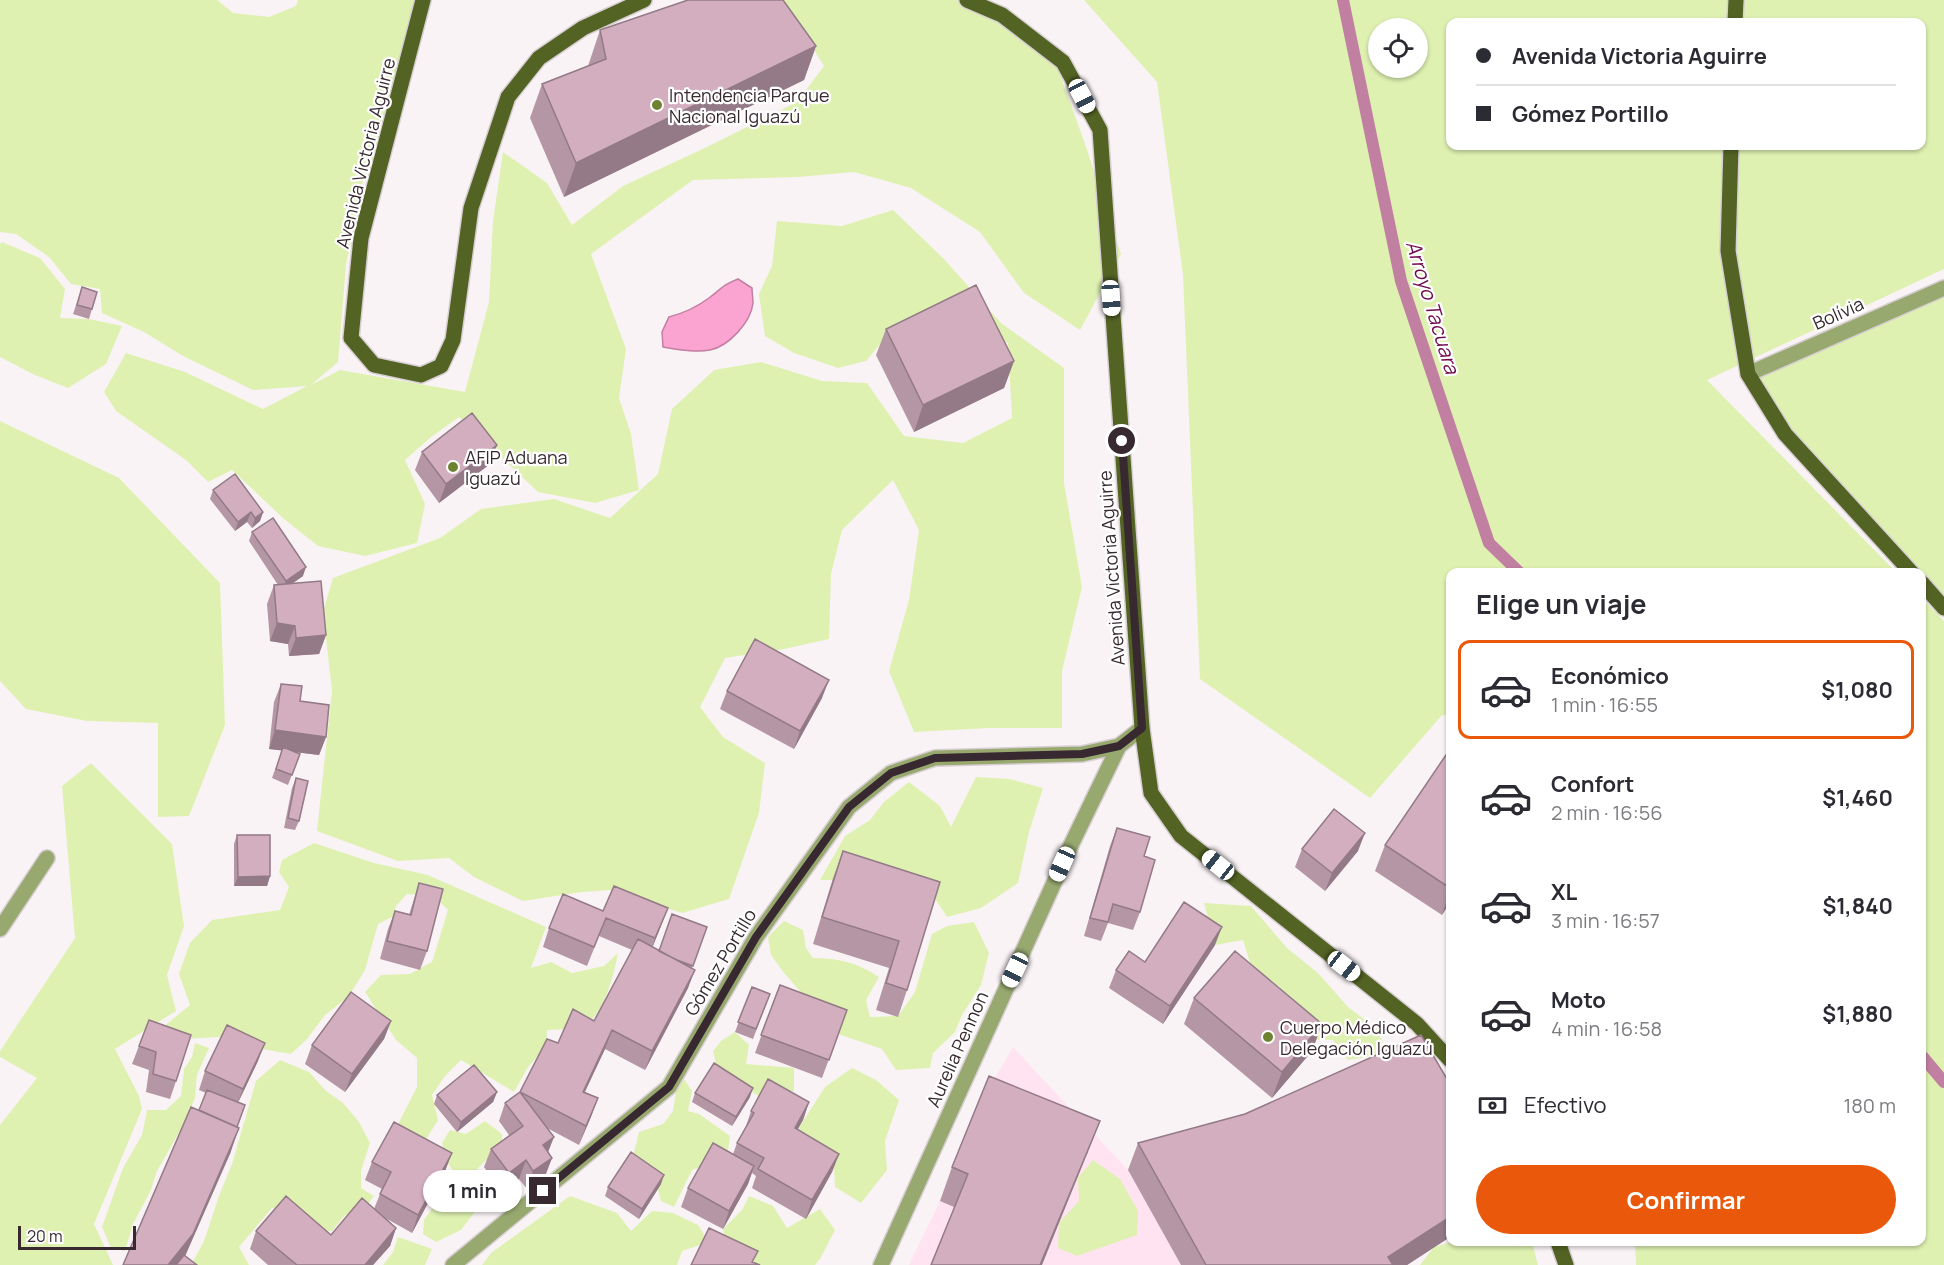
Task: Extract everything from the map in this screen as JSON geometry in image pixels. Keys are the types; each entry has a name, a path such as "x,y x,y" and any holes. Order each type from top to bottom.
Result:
{"main road":[{"name":"Avenida Victoria Aguirre","path":"423,0 361,238 351,338 374,365 421,375 441,366 453,340 471,208 508,97 539,58 583,28 644,0"},
{"name":"Avenida Victoria Aguirre","path":"967,0 1002,15 1064,62 1100,130 1142,728 1151,793 1181,836 1417,1024 1446,1056"},
{"path":"1735,18 1736,0"},
{"path":"1731,150 1728,250 1748,374 1785,434 1907,568"},
{"path":"1926,588 1944,608"},
{"path":"1559,1246 1566,1265"}],"street":[{"name":"Bolívia","path":"1748,374 1944,288"},
{"name":"Aurelia Pennon","path":"881,1265 1072,843 1119,746 1142,728"},
{"name":"Gómez Portillo","path":"453,1265 669,1087 756,937 849,807 891,773 935,758 1082,754 1119,746"},
{"path":"0,929 47,858"}],"shaded area":[{"path":"738,279 752,288 753,303 748,318 738,332 724,344 710,350 686,351 663,347 662,332 669,317 695,307"},
{"path":"1013,1047 1128,1170 1181,1265 909,1265 940,1201 976,1110"}],"green space":[{"path":"0,0 217,0 233,13 269,17 296,6 298,0 420,0 413,13 397,66 390,124 363,181 346,265 338,362 311,385 340,370 465,392 489,302 493,221 503,152 547,183 572,225 623,186 797,102 824,66 802,31 775,0 973,0 1056,64 1121,254 1080,330 1024,293 980,232 911,188 854,172 798,177 693,180 591,254 626,349 619,398 631,434 639,490 595,503 538,492 459,417 405,460 425,504 417,543 365,556 318,546 284,519 232,470 208,482 186,460 116,411 104,392 126,353 185,372 263,409 307,386 253,390 183,356 144,332 102,313 100,289 71,284 49,257 16,234 0,232"},
{"path":"1084,0 1944,0 1944,269 1707,380 1892,568 1446,568 1446,716 1442,715 1370,798 1200,679 1183,275 1157,82"},
{"path":"893,210 943,258 1001,323 1064,368 1064,483 1082,587 1062,671 1062,728 990,728 914,732 889,671 909,600 919,530 893,480 842,530 831,574 829,639 725,658 700,707 723,737 765,763 759,813 729,899 682,913 611,890 523,901 474,877 449,858 398,861 317,831 332,691 323,612 333,578 440,538 481,509 554,499 610,518 658,474 672,409 714,370 761,362 822,381 867,383 904,436 963,443 1012,418 1008,343 993,336 882,342 866,361 838,368 794,353 765,336 759,294 772,266 777,221 842,226"},
{"path":"2,242 40,258 65,289 60,318 89,319 122,326 106,364 68,388 35,375 0,357 0,244"},
{"path":"1944,288 1944,608 1926,588 1926,568 1907,568 1785,434 1748,374"},
{"path":"0,421 119,478 220,583 225,725 189,816 158,817 158,723 87,721 26,709 0,681"},
{"path":"1926,602 1944,621 1944,1265 1636,1265 1635,1246 1926,1246"},
{"path":"91,763 172,844 184,926 167,975 176,1011 115,1049 139,1096 142,1109 94,1224 113,1265 0,1265 0,1125 37,1078 0,1057 0,1051 75,938 62,786"},
{"path":"976,777 1010,779 1043,788 1029,832 1018,883 981,908 947,917 928,888 858,880 820,880 845,836 870,820 884,802 909,782 940,806 951,827"},
{"path":"314,843 374,863 428,875 546,927 531,968 551,962 572,973 604,966 618,953 611,984 602,1006 596,1015 580,1027 547,1030 546,1047 528,1067 514,1092 461,1060 445,1076 432,1095 438,1120 420,1149 396,1128 417,1087 417,1058 396,1040 365,992 381,975 410,974 432,962 448,910 434,896 407,894 396,906 394,916 378,924 365,970 349,996 325,1015 307,1039 291,1054 256,1048 234,1036 186,1039 162,1028 190,1005 179,974 190,943 212,920 280,910 289,887 279,872 282,860"},
{"path":"1204,903 1251,906 1287,948 1318,973 1348,1007 1376,1028 1388,1053 1348,1060 1333,1040 1298,1039 1290,1022 1280,987 1254,976 1243,940 1215,945"},
{"path":"784,921 803,930 806,948 813,958 848,962 879,977 866,1000 870,1017 898,1016 915,992 932,934 947,926 974,922 989,953 981,985 962,1015 955,1032 933,1053 930,1068 896,1070 882,1049 838,1034 784,973 771,955 768,937"},
{"path":"735,1032 749,1045 746,1064 794,1068 794,1091 762,1098 717,1069 713,1051 721,1041"},
{"path":"195,1043 209,1048 197,1075 195,1098 184,1124 157,1171 151,1190 133,1224 125,1251 111,1248 102,1227 123,1168 142,1135 147,1110 166,1110 181,1096 184,1069 192,1057"},
{"path":"280,1060 309,1072 325,1090 343,1103 359,1122 370,1143 361,1171 361,1188 374,1196 362,1212 345,1215 332,1231 307,1232 294,1216 272,1208 239,1247 249,1265 191,1265 204,1241 232,1164 256,1081"},
{"path":"852,1068 876,1080 899,1100 885,1141 887,1170 861,1203 835,1187 834,1165 793,1137 825,1087"},
{"path":"684,1079 692,1091 688,1111 699,1114 730,1136 728,1151 711,1164 692,1170 674,1207 661,1201 651,1165 633,1156 639,1132 663,1124 673,1111 676,1092"},
{"path":"485,1121 502,1134 502,1145 477,1169 493,1179 497,1192 474,1213 461,1230 436,1242 423,1234 424,1220 454,1172 447,1162 442,1143 450,1130 466,1134"},
{"path":"1093,1160 1120,1179 1138,1211 1137,1235 1077,1256 1058,1248 1059,1223 1079,1201 1078,1178"},
{"path":"570,1196 617,1213 631,1231 652,1211 673,1213 698,1225 709,1242 682,1251 677,1265 482,1265 491,1253"},
{"path":"749,1196 773,1206 787,1228 820,1209 835,1230 815,1265 751,1265 726,1249 723,1229 742,1210"},
{"path":"398,1237 432,1249 425,1265 383,1265 393,1252"},
{"path":"1446,1244 1446,1246 1533,1246 1538,1265 1420,1265 1434,1247"}],"building":[{"name":"Intendencia Parque Nacional Iguazú","path":"688,0 783,0 816,46 576,163 542,84 606,59 600,30"},
{"path":"976,285 1014,361 923,405 886,329"},
{"path":"82,287 97,292 92,309 77,305"},
{"path":"472,413 497,445 446,484 422,452"},
{"path":"235,474 263,512 255,518 251,512 238,522 213,490"},
{"path":"273,518 306,567 286,581 252,532"},
{"path":"321,581 326,635 296,638 295,626 277,623 274,585"},
{"path":"755,639 829,680 800,731 727,691"},
{"path":"281,684 302,686 300,701 329,705 326,737 275,730"},
{"path":"283,747 300,754 292,775 276,769"},
{"path":"1446,755 1446,885 1385,845"},
{"path":"296,778 308,781 299,821 288,818"},
{"path":"1334,809 1365,833 1332,873 1302,849"},
{"path":"1117,828 1150,837 1144,856 1155,860 1140,912 1113,904 1108,922 1090,918"},
{"path":"237,835 270,835 270,876 238,877"},
{"path":"843,851 940,882 907,990 886,983 899,941 822,917"},
{"path":"419,883 443,889 427,951 387,941 395,911 411,915"},
{"path":"614,886 668,908 655,938 606,918 594,947 549,928 563,894 603,911"},
{"path":"1184,902 1222,927 1170,1006 1116,970 1129,951 1145,962"},
{"path":"672,914 707,927 693,966 659,951"},
{"path":"638,939 695,970 652,1051 612,1030 583,1092 598,1098 586,1126 520,1092 547,1039 558,1043 573,1009 594,1021"},
{"path":"1235,951 1322,1024 1282,1072 1194,998"},
{"path":"780,985 847,1010 829,1060 761,1035"},
{"path":"752,987 770,994 756,1029 738,1022"},
{"path":"351,992 391,1021 352,1074 312,1045"},
{"path":"149,1020 191,1035 176,1081 153,1074 156,1052 139,1046"},
{"path":"227,1025 265,1043 243,1089 205,1071"},
{"path":"1421,1035 1446,1077 1446,1220 1388,1257 1393,1265 1206,1265 1138,1143 1245,1114"},
{"path":"714,1063 753,1088 736,1117 695,1093"},
{"path":"474,1065 497,1092 461,1122 437,1095"},
{"path":"989,1076 1100,1121 1040,1265 931,1265 968,1174 952,1167"},
{"path":"768,1079 809,1102 795,1128 839,1154 812,1200 758,1169 764,1158 737,1143 754,1113 751,1111"},
{"path":"207,1090 245,1105 237,1127 199,1110"},
{"path":"520,1092 554,1137 543,1145 552,1158 533,1171 526,1160 509,1173 491,1149 523,1126 505,1103"},
{"path":"191,1107 239,1128 193,1234 168,1265 123,1265"},
{"path":"394,1122 452,1153 418,1215 380,1194 391,1172 372,1162"},
{"path":"713,1143 754,1166 729,1211 688,1188"},
{"path":"631,1152 664,1175 642,1209 608,1187"},
{"path":"286,1196 331,1235 362,1198 396,1228 365,1265 297,1265 256,1231"},
{"path":"709,1228 758,1251 752,1262 760,1265 691,1265"},
{"path":"184,1255 197,1265 176,1265"}],"waterway":[{"name":"Arroyo Tacuara","path":"1343,0 1401,281 1489,543 1515,568"},
{"name":"Arroyo Tacuara","path":"1926,1061 1944,1082"}],"place":[{"name":"Intendencia Parque Nacional Iguazú","path":"657,105"},
{"name":"AFIP Aduana Iguazú","path":"453,467"},
{"name":"Cuerpo Médico Delegación Iguazú","path":"1268,1037"}],"route":[{"path":"543,1191 669,1087 756,937 849,807 891,773 935,758 1082,754 1119,746 1142,728 1122,441"}]}
